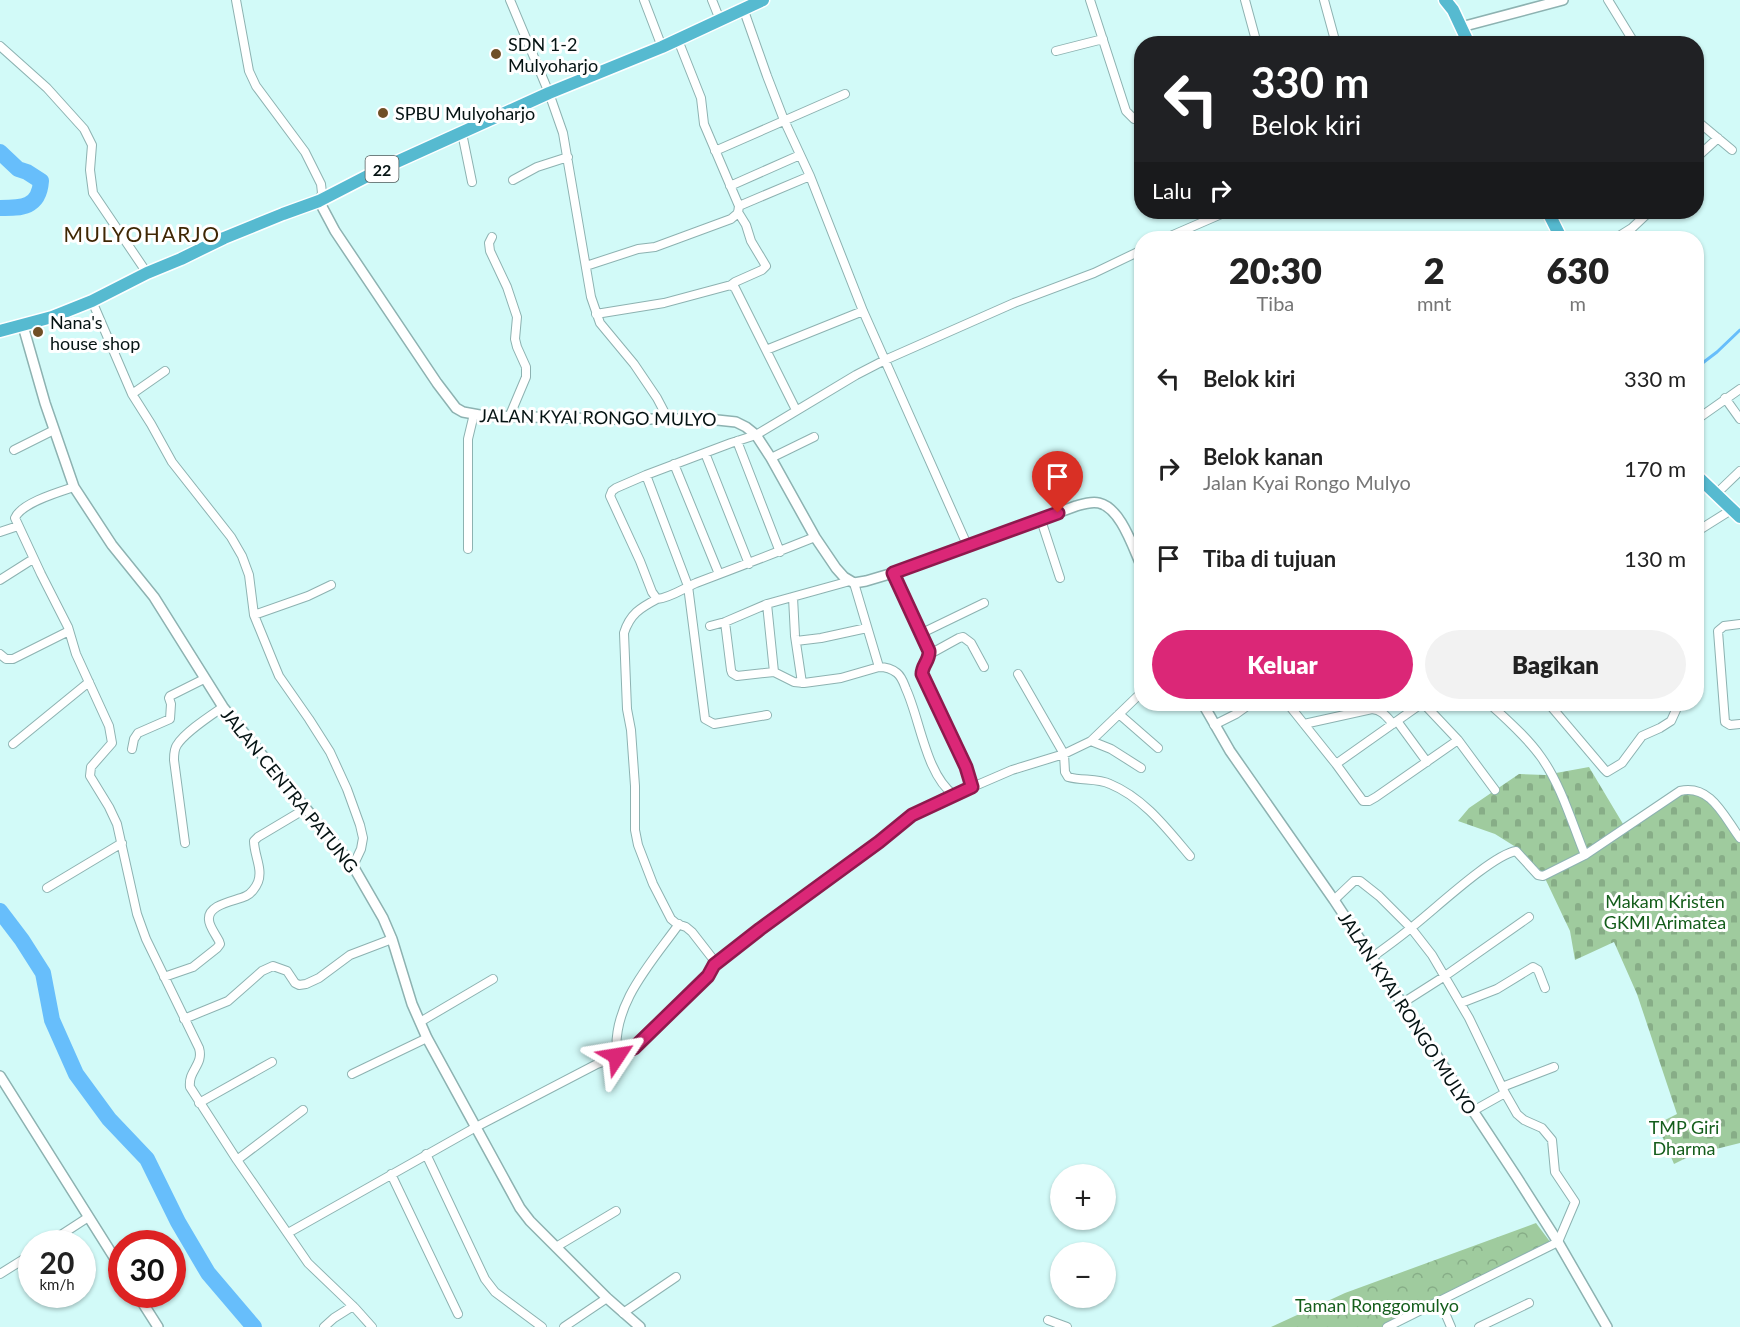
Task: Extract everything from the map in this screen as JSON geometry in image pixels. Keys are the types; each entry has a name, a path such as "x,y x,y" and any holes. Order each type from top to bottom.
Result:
{"highway":[{"name":"22","path":"0,331 52,317 92,301 147,273 258,224 319,201 381,169 549,93 662,47 763,0"},
{"path":"1445,0 1465,36"},
{"path":"1704,483 1736,513"}],"street":[{"path":"236,0 249,71 256,86 305,152 321,184 322,193 319,201"},
{"path":"644,0 662,47"},
{"path":"712,0 720,20"},
{"path":"1090,0 1126,111 1134,119"},
{"path":"1245,0 1255,36"},
{"path":"1324,0 1333,36"},
{"path":"1461,27 1563,0"},
{"path":"1608,0 1630,36"},
{"path":"513,1 563,133 596,314 600,323 634,364 668,419"},
{"path":"743,8 784,120 810,176 863,312 968,547"},
{"path":"596,314 674,301 731,285 765,269 766,266 751,241 704,124 701,98 678,39"},
{"path":"1056,51 1102,39"},
{"path":"0,46 47,88 84,129 92,145 90,170 93,194 147,273"},
{"path":"715,151 845,94"},
{"path":"1704,127 1732,150"},
{"path":"462,133 472,182"},
{"path":"1704,151 1718,138"},
{"path":"730,186 800,155"},
{"path":"513,180 537,167 568,156"},
{"path":"586,266 638,249 655,247 731,219 738,209 810,176"},
{"name":"JALAN KYAI RONGO MULYO","path":"319,201 335,231 456,408 474,414 728,420 746,427 756,435 771,458 815,537 836,568 852,582"},
{"path":"1182,231 1210,219"},
{"path":"1627,231 1642,219"},
{"path":"492,237 489,243 490,251 507,287 517,317 515,339 526,367 526,377 510,415"},
{"path":"657,599 610,496 612,490 674,464 756,435 885,360 1014,303 1094,273 1134,254"},
{"path":"731,285 735,288 796,410"},
{"path":"92,301 132,394 172,462 231,537 242,555 249,575 254,615 279,676 330,752 347,789 363,838 361,849 353,866"},
{"path":"766,350 863,312"},
{"name":"JALAN CENTRA PATUNG","path":"23,326 45,403 74,487 112,545 154,597 223,707 353,866 383,918 392,939 412,1004 427,1038 520,1208 530,1221 607,1298 640,1327"},
{"path":"132,394 165,371"},
{"path":"1704,414 1740,389"},
{"path":"1725,398 1740,419"},
{"path":"468,549 468,439 474,414"},
{"path":"14,450 54,430"},
{"path":"771,458 814,437"},
{"path":"737,441 780,552"},
{"path":"705,453 749,564"},
{"path":"674,464 719,574"},
{"path":"1716,494 1740,471"},
{"path":"646,475 688,586 706,720 714,724 767,715"},
{"path":"74,487 48,495 19,511 15,518 69,631 76,654 109,726 112,743 91,767 90,776 117,824 137,914 146,939 201,1054 199,1063 189,1080 190,1087 308,1263 372,1327"},
{"path":"710,626 767,604 893,573 1086,503 1098,503 1113,510 1134,550"},
{"path":"1704,528 1736,513"},
{"path":"1041,519 1060,578"},
{"path":"0,532 18,526"},
{"path":"714,965 712,958 692,932 671,919 653,884 638,845 635,830 631,730 627,709 624,633 627,622 634,613 657,599 662,599 688,586 815,537"},
{"path":"0,580 33,559"},
{"path":"893,573 930,654"},
{"path":"852,582 879,667"},
{"path":"254,615 308,596 331,585"},
{"path":"793,597 802,683"},
{"path":"922,633 984,603"},
{"path":"767,604 774,672"},
{"path":"725,622 732,673 737,676 774,672 794,682 802,683 841,678 879,667 896,672 909,696 924,746 936,772 945,788 954,795"},
{"path":"1740,624 1724,626 1718,632 1725,722 1730,725 1740,724"},
{"path":"796,641 867,628"},
{"path":"0,654 6,659 13,659 69,631"},
{"path":"972,787 966,767 922,674 922,669 930,654 961,637 970,643 984,667"},
{"path":"1018,674 1064,754 1065,772 1068,777 1108,783 1134,798 1152,813 1190,856"},
{"path":"132,749 138,733 170,719 170,696 204,679"},
{"path":"13,744 89,682"},
{"path":"288,1233 476,1126 597,1064 634,1048 708,976 714,965 912,815 1011,770 1064,754 1091,741 1134,700"},
{"path":"185,843 174,752 177,744 223,707"},
{"name":"JALAN KYAI RONGO MULYO","path":"1207,711 1258,793 1334,900 1516,1176 1558,1242 1606,1327"},
{"path":"1214,725 1240,711"},
{"path":"1294,711 1359,796 1366,801 1376,797 1458,740"},
{"path":"1304,724 1363,711"},
{"path":"1380,711 1395,722 1427,762"},
{"path":"1336,764 1412,711"},
{"path":"1430,711 1458,740 1496,790"},
{"path":"1498,711 1541,757 1554,779 1586,855"},
{"path":"1555,711 1607,772 1622,763 1642,736 1671,721 1676,711"},
{"path":"1119,714 1158,748"},
{"path":"1091,741 1111,749 1141,768"},
{"path":"1371,957 1412,928 1486,867 1510,853 1516,851 1541,876 1586,855 1680,791 1690,789 1708,796 1740,838"},
{"path":"164,977 193,967 217,948 220,944 208,921 209,915 218,906 246,897 257,884 259,869 254,841 305,809"},
{"path":"47,888 122,843"},
{"path":"1334,900 1354,881 1360,881 1412,928 1432,955 1461,1003 1517,1114 1524,1120 1542,1128 1552,1140 1555,1172 1575,1199 1558,1242 1387,1327"},
{"path":"1401,1004 1529,917"},
{"path":"617,1056 618,1030 624,1006 678,924"},
{"path":"184,1019 228,1001 262,971 273,966 287,970 295,983 306,984 319,978 350,956 392,939"},
{"path":"1461,1003 1497,989 1533,967 1538,970 1545,988"},
{"path":"420,1022 493,979"},
{"path":"352,1074 427,1038"},
{"path":"199,1103 272,1062"},
{"path":"1473,1111 1504,1090 1554,1067"},
{"path":"0,1076 108,1249"},
{"path":"237,1160 303,1110"},
{"path":"426,1154 485,1279 495,1292 542,1327"},
{"path":"391,1174 458,1314"},
{"path":"556,1247 616,1211"},
{"path":"69,1230 87,1218"},
{"path":"0,1274 18,1263"},
{"path":"623,1313 676,1277"},
{"path":"564,1327 607,1298"},
{"path":"1440,1301 1451,1327"},
{"path":"1479,1327 1529,1303"},
{"path":"324,1327 353,1306"},
{"path":"146,1308 158,1327"},
{"path":"1404,1318 1408,1327"},
{"path":"1048,1320 1067,1327"}],"green space":[{"name":"Makam Kristen GKMI Arimatea","path":"1589,767 1626,829 1680,792 1704,794 1740,841 1740,1143 1692,1155 1674,1164 1657,1124 1677,1114 1637,994 1614,942 1575,960 1570,931 1542,872 1519,849 1495,834 1458,821 1469,808 1519,774 1545,775"},
{"name":"Taman Ronggomulyo","path":"1536,1223 1551,1243 1384,1327 1271,1327 1345,1293"}],"waterway":[{"path":"0,152 18,169 41,181 37,197 28,205 0,208"},
{"path":"1704,362 1740,330"},
{"path":"0,911 43,973 52,1020 76,1074 109,1119 147,1159 178,1222 208,1273 254,1327"}],"place":[{"name":"SDN 1-2 Mulyoharjo","path":"496,54"},
{"name":"SPBU Mulyoharjo","path":"383,113"},
{"name":"Nana's house shop","path":"38,332"}],"district":[{"name":"MULYOHARJO","path":"142,233"}],"route":[{"path":"617,1056 634,1048 708,976 714,965 774,918 879,842 912,815 972,787 966,767 922,674 922,669 930,654 893,573 1058,513"}],"park label":[{"name":"TMP Giri Dharma","path":"1684,1137"}]}
